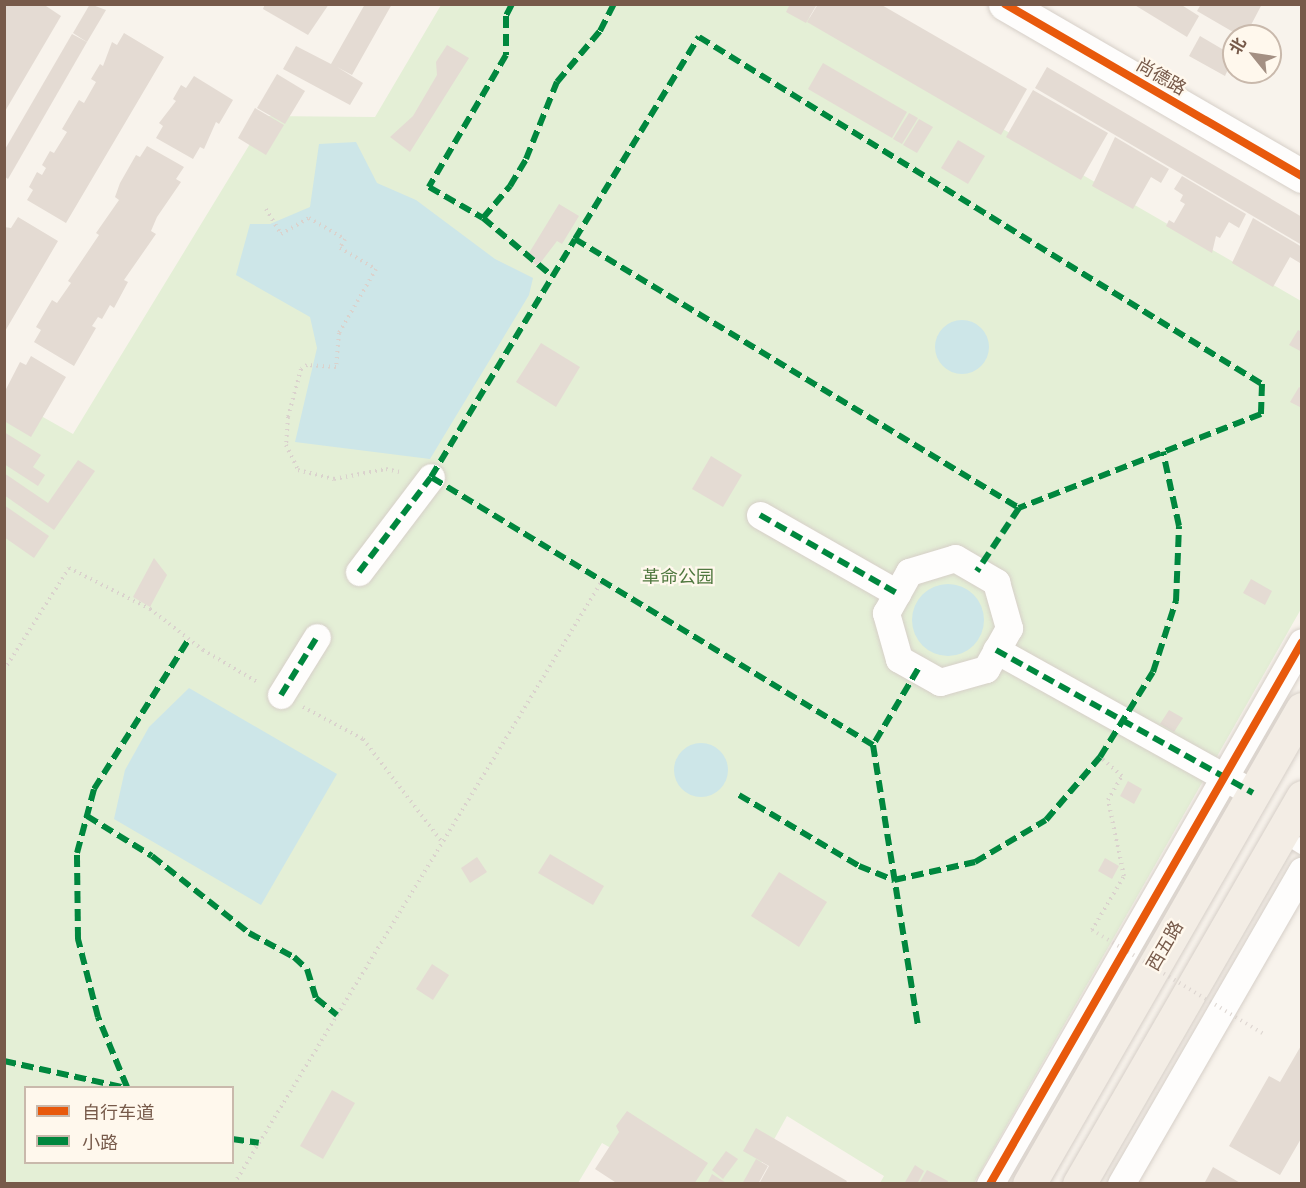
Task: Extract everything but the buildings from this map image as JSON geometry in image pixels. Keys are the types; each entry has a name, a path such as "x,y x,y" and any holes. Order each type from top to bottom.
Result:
{"main road":[{"name":"西五路","path":"1029,1184 1302,709"},
{"path":"1079,1184 1291,840 1302,798"}],"street":[{"name":"尚德路","path":"1005,4 1302,176"},
{"path":"359,572 431,477"},
{"path":"760,514 897,593"},
{"path":"955,558 996,582 1009,628 996,650 986,669 940,682 899,659 886,613 909,572 955,558"},
{"path":"281,695 317,636"},
{"path":"990,1184 1302,642"},
{"path":"996,650 1253,793"},
{"path":"1121,1184 1302,870"}],"path":[{"path":"266,209 280,234 309,218 345,239 340,248 376,269 339,333 336,367 307,365 298,376 288,417 286,445 298,470 334,479 386,469 431,477"},
{"path":"4,670 69,567"},
{"path":"234,1184 602,580"},
{"path":"1100,757 1122,776 1107,800 1124,876 1092,930 1262,1034"}],"green space":[{"name":"革命公园","path":"441,5 788,5 1301,301 1301,609 974,1183 880,1183 884,1176 787,1116 750,1183 673,1183 602,1143 578,1183 4,1183 4,395 73,434 267,116 375,117"}],"water":[{"path":"356,142 377,183 416,200 495,259 533,278 529,295 430,459 295,442 317,348 310,317 236,275 250,224 270,224 310,207 319,144"},
{"path":"962,320 972,322 981,328 987,337 989,347 987,357 981,366 972,372 962,374 952,372 943,366 937,357 935,347 937,337 943,328 952,322"},
{"path":"948,584 968,590 978,600 984,620 978,640 968,650 948,656 928,650 918,640 912,620 918,600 928,590"},
{"path":"189,688 337,774 261,905 114,819 125,770 149,727"},
{"path":"701,743 711,745 720,751 726,760 728,770 726,780 720,789 711,795 701,797 691,795 682,789 676,780 674,770 676,760 682,751 691,745"}],"marked path":[{"path":"512,4 506,16 506,55 429,187 483,218 552,276"},
{"path":"483,218 510,186 526,159 557,82 600,31 614,4"},
{"path":"575,239 699,37 1262,384 1261,414 1019,508"},
{"path":"918,669 873,745 431,477 575,239 1019,508 977,571"},
{"path":"739,795 859,866 894,880 975,862 1046,820 1100,757 1153,672 1176,601 1179,526 1163,452"},
{"path":"359,572 431,477"},
{"path":"760,515 897,593"},
{"path":"281,695 317,637"},
{"path":"127,1086 98,1017 78,939 77,853 94,789 189,639"},
{"path":"996,650 1253,793"},
{"path":"873,745 918,1025"},
{"path":"87,816 152,856 249,933 294,957 307,969 316,998 337,1015"},
{"path":"4,1061 118,1086"},
{"path":"234,1139 259,1143"}],"cycle path":[{"path":"1005,4 1302,176"},
{"path":"990,1184 1302,642"}]}
